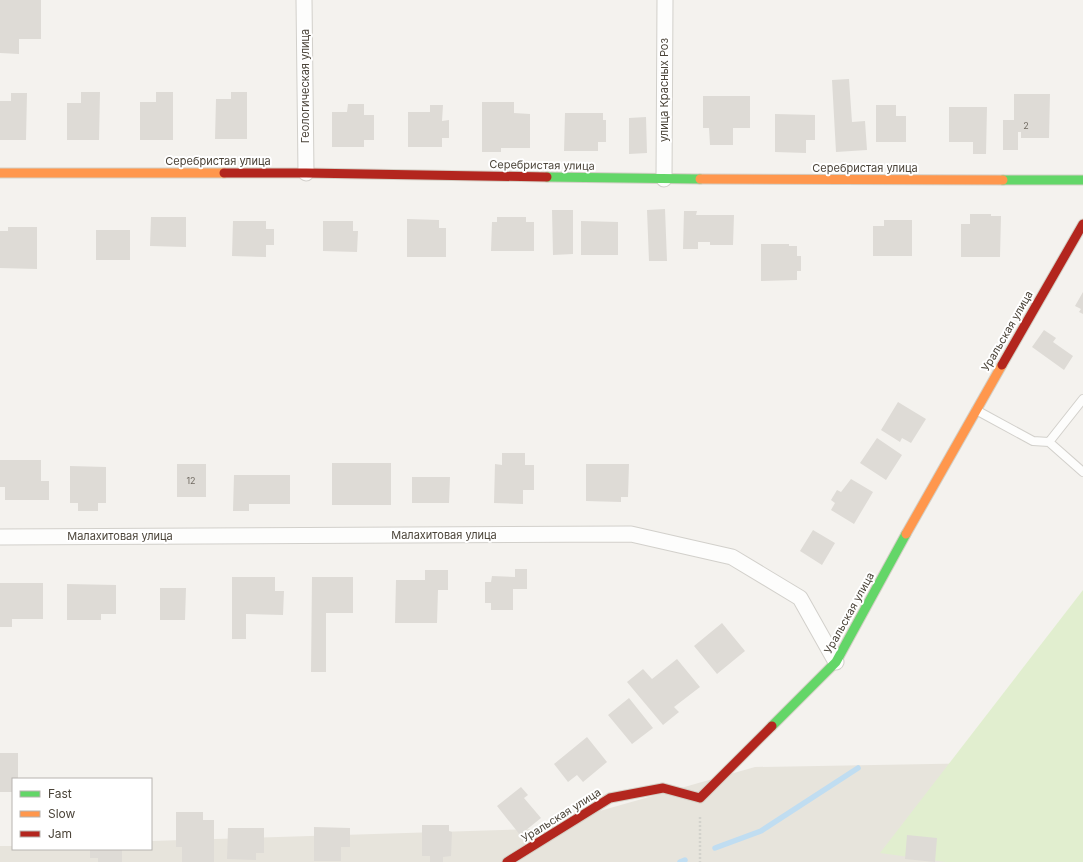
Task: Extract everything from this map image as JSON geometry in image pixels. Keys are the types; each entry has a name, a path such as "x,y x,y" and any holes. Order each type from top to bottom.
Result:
{"street":[{"name":"Геологическая улица","path":"304,0 306,172"},
{"name":"улица Красных Роз","path":"664,179 665,0"},
{"name":"Серебристая улица","path":"0,173 306,172 664,179 1083,180"},
{"name":"Уральская улица","path":"507,862 610,798 664,788 700,798 836,662 975,410 1083,224"},
{"name":"Малахитовая улица","path":"0,537 631,534 732,557 800,598 836,662"}],"lane":[{"path":"1049,442 1083,398"},
{"path":"975,410 1033,441 1049,442 1083,472"}],"path":[{"path":"700,798 700,862"}],"shaded area":[{"path":"987,763 1083,862 0,862 0,846 12,846 12,850 152,850 152,841 536,829 755,767"}],"green space":[{"path":"1083,590 1083,862 946,862 880,853"}],"building":[{"path":"0,0 41,0 41,39 19,39 19,54 0,53"},
{"path":"849,79 852,122 865,121 867,150 836,152 832,80"},
{"path":"81,92 100,92 99,140 67,140 67,103 81,103"},
{"path":"156,92 173,92 173,140 140,140 140,102 156,102"},
{"path":"231,92 247,92 247,139 215,139 216,99 231,99"},
{"path":"11,93 27,93 26,140 0,140 0,101 11,101"},
{"path":"1014,94 1050,94 1049,138 1021,138 1021,132 1018,132 1018,150 1003,150 1003,120 1014,120"},
{"path":"703,96 750,96 750,128 733,128 733,145 710,145 709,128 703,128"},
{"path":"482,102 514,102 514,113 530,114 530,148 501,148 501,152 482,152"},
{"path":"348,104 364,104 364,115 374,115 374,140 364,140 364,147 332,147 332,112 347,112"},
{"path":"430,105 443,105 442,121 449,120 449,138 442,138 442,147 408,147 408,112 430,112"},
{"path":"876,105 896,105 896,116 906,116 906,142 876,142"},
{"path":"949,107 987,107 986,154 973,154 973,142 949,142"},
{"path":"565,113 603,113 603,120 606,120 606,142 598,142 598,151 564,151"},
{"path":"775,114 815,115 815,140 806,140 806,153 775,152"},
{"path":"646,117 647,153 629,154 629,118"},
{"path":"665,209 667,261 649,261 647,210"},
{"path":"552,210 573,210 573,254 553,255"},
{"path":"684,211 697,211 696,215 734,215 733,245 710,245 710,242 698,242 698,249 683,249"},
{"path":"970,214 991,214 991,216 1001,216 1000,257 961,257 961,224 970,224"},
{"path":"151,217 186,217 186,247 150,246"},
{"path":"497,217 526,217 526,222 534,222 534,251 491,251 492,222 497,222"},
{"path":"407,219 439,220 439,228 446,228 446,257 407,257"},
{"path":"884,220 912,220 912,256 873,256 873,226 884,226"},
{"path":"233,221 266,221 266,229 274,229 274,245 266,245 266,257 232,256"},
{"path":"323,221 353,221 353,231 358,231 357,252 323,251"},
{"path":"581,221 618,222 618,255 581,255"},
{"path":"8,227 37,227 37,269 0,268 0,231 8,231"},
{"path":"96,230 130,230 130,260 96,260"},
{"path":"761,244 789,244 789,246 797,246 797,256 801,256 801,271 797,271 797,280 761,281"},
{"path":"1083,292 1083,314 1079,312 1081,309 1075,306"},
{"path":"1044,330 1056,338 1053,342 1073,356 1064,370 1032,347"},
{"path":"898,402 926,419 911,443 902,438 900,442 881,430"},
{"path":"877,438 902,455 886,480 860,463"},
{"path":"502,453 525,453 525,465 534,465 534,490 523,490 523,504 494,503 495,464 502,465"},
{"path":"0,460 41,460 41,481 49,481 49,500 5,500 5,487 0,487"},
{"path":"332,463 391,463 391,505 332,505"},
{"path":"177,464 206,464 206,497 177,497"},
{"path":"586,464 629,464 628,497 621,497 621,502 586,501"},
{"path":"70,466 106,467 106,503 98,503 98,511 78,511 78,503 70,503"},
{"path":"234,475 290,475 290,504 249,504 249,511 233,511"},
{"path":"412,477 450,477 449,503 412,503"},
{"path":"851,479 873,492 854,524 831,510 835,503 831,500 837,490 841,492"},
{"path":"813,530 835,543 822,565 800,551"},
{"path":"515,569 527,569 527,589 513,589 513,610 491,610 491,603 485,603 485,582 491,582 492,576 515,577"},
{"path":"425,570 448,570 448,590 438,590 437,623 395,623 396,580 425,580"},
{"path":"232,577 275,577 275,591 284,591 283,615 246,614 246,639 232,639"},
{"path":"312,577 353,577 353,613 326,613 326,672 311,672"},
{"path":"0,583 43,583 43,619 12,619 12,627 0,627"},
{"path":"67,584 116,585 116,614 101,614 101,620 67,620"},
{"path":"160,588 186,588 185,620 160,620"},
{"path":"722,623 745,651 717,674 694,646"},
{"path":"677,659 700,687 674,707 679,712 663,725 627,682 643,669 652,679"},
{"path":"629,698 653,728 632,744 608,715"},
{"path":"587,737 607,762 583,782 577,775 568,782 554,764"},
{"path":"0,753 18,753 18,778 12,778 12,792 0,792"},
{"path":"521,787 528,795 524,798 541,818 520,835 497,806"},
{"path":"176,812 203,812 203,820 214,820 214,862 182,862 182,847 176,847"},
{"path":"422,825 449,825 449,831 452,832 451,856 443,857 443,862 430,862 430,856 422,856"},
{"path":"314,827 350,828 350,847 341,847 341,861 314,861"},
{"path":"228,828 264,828 264,853 256,853 256,860 227,859"},
{"path":"907,835 937,838 935,862 905,859"},
{"path":"90,850 122,850 122,862 98,862 98,858 90,858"}],"waterway":[{"path":"715,848 761,831 858,768"},
{"path":"680,862 685,860"}],"traffic: fast":[{"path":"547,177 700,179"},
{"path":"1003,180 1083,180"},
{"path":"772,726 836,662 906,534"}],"traffic: slow":[{"path":"0,173 224,173"},
{"path":"700,179 1003,180"},
{"path":"906,534 1002,365"}],"traffic: jam":[{"path":"224,173 547,177"},
{"path":"1002,365 1083,224"},
{"path":"507,862 610,798 663,788 700,798 772,726"}]}
